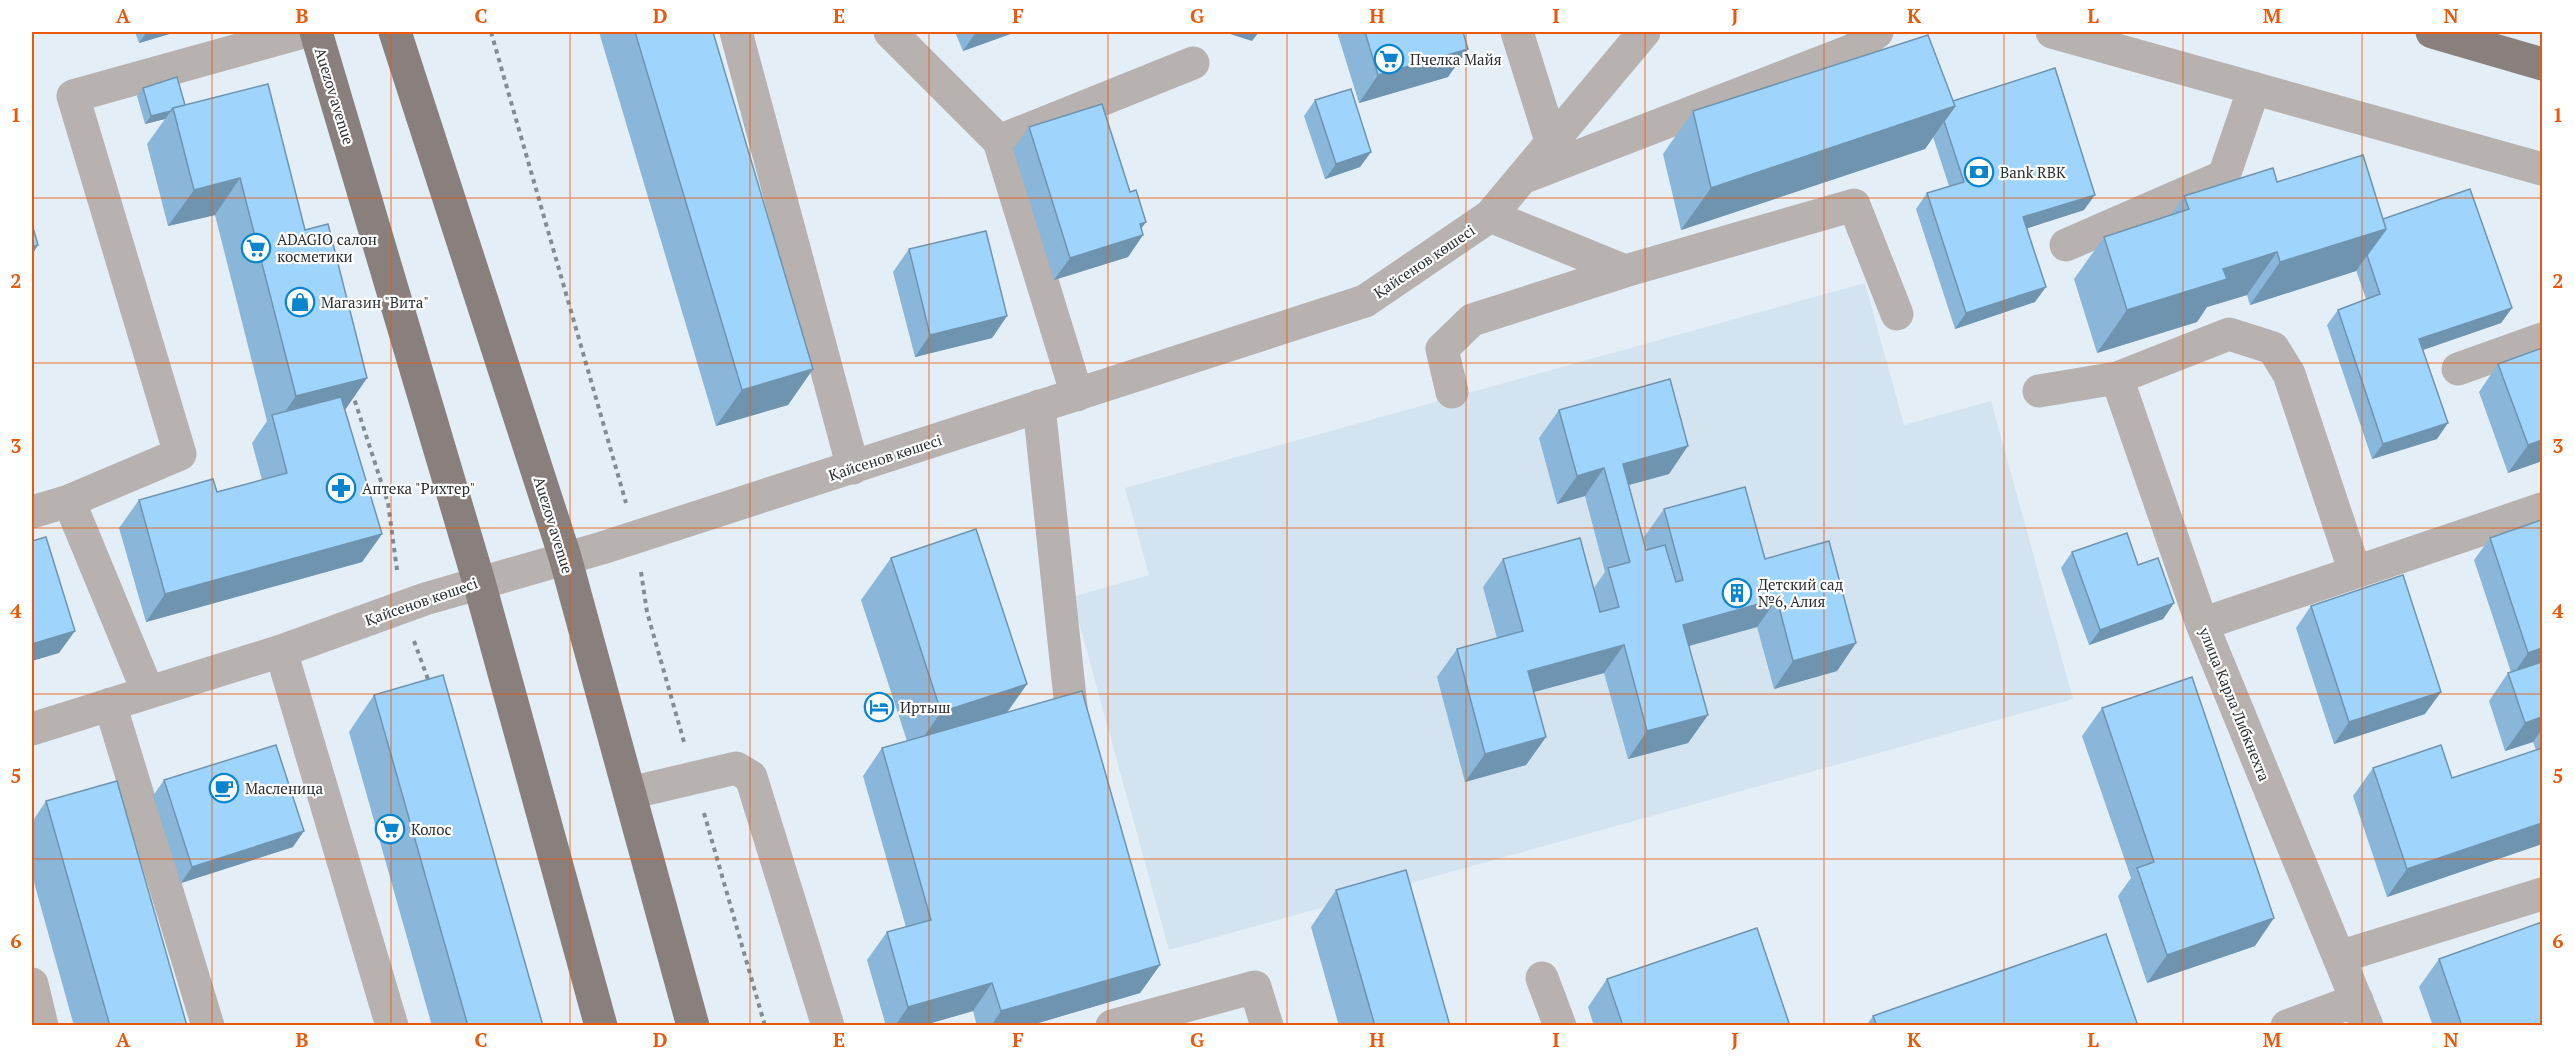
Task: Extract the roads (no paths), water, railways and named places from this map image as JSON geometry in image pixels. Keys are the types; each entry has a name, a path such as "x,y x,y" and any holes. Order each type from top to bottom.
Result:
{"main road":[{"name":"Auezov avenue","path":"316,32 478,582 601,1026"},
{"name":"Auezov avenue","path":"395,32 565,558 693,1026"},
{"path":"2432,32 2542,64"}],"street":[{"path":"32,512 69,501 180,454 73,96 303,32"},
{"path":"736,32 852,468"},
{"path":"890,32 999,141 1077,395"},
{"path":"1517,32 1552,144"},
{"name":"Қайсенов көшесі","path":"32,729 281,651 478,582 602,548 1365,302 1490,216 1644,32"},
{"path":"1523,178 1853,50 1877,32"},
{"path":"2052,32 2542,169"},
{"path":"999,141 1193,63"},
{"path":"2066,245 2224,176 2254,88"},
{"path":"1452,392 1442,349 1472,320 1625,271 1854,204 1897,314"},
{"path":"1490,216 1625,271"},
{"path":"2038,391 2117,378 2229,334 2274,348 2289,374 2355,572"},
{"path":"2458,369 2542,339"},
{"name":"улица Карла Либкнехта","path":"2117,378 2202,624 2362,1013"},
{"path":"1039,406 1073,726"},
{"path":"69,501 148,692"},
{"path":"2202,624 2542,509"},
{"path":"281,651 392,1026"},
{"path":"110,704 208,1026"},
{"path":"630,793 736,768 751,777 828,1026"},
{"path":"2339,957 2542,894"},
{"path":"1542,978 1560,1026"},
{"path":"32,984 42,1026"},
{"path":"1112,1026 1255,987 1267,1026"},
{"path":"2287,1026 2362,1013"}],"place":[{"name":"Пчелка Майя","path":"1389,59"},
{"name":"Bank RBK","path":"1979,172"},
{"name":"ADAGIO салон косметики","path":"256,248"},
{"name":"Магазин \"Вита\"","path":"300,302"},
{"name":"Аптека \"Рихтер\"","path":"341,488"},
{"name":"Детский сад №6, Алия","path":"1737,593"},
{"name":"Иртыш","path":"879,707"},
{"name":"Масленица","path":"224,788"},
{"name":"Колос","path":"390,829"}]}
